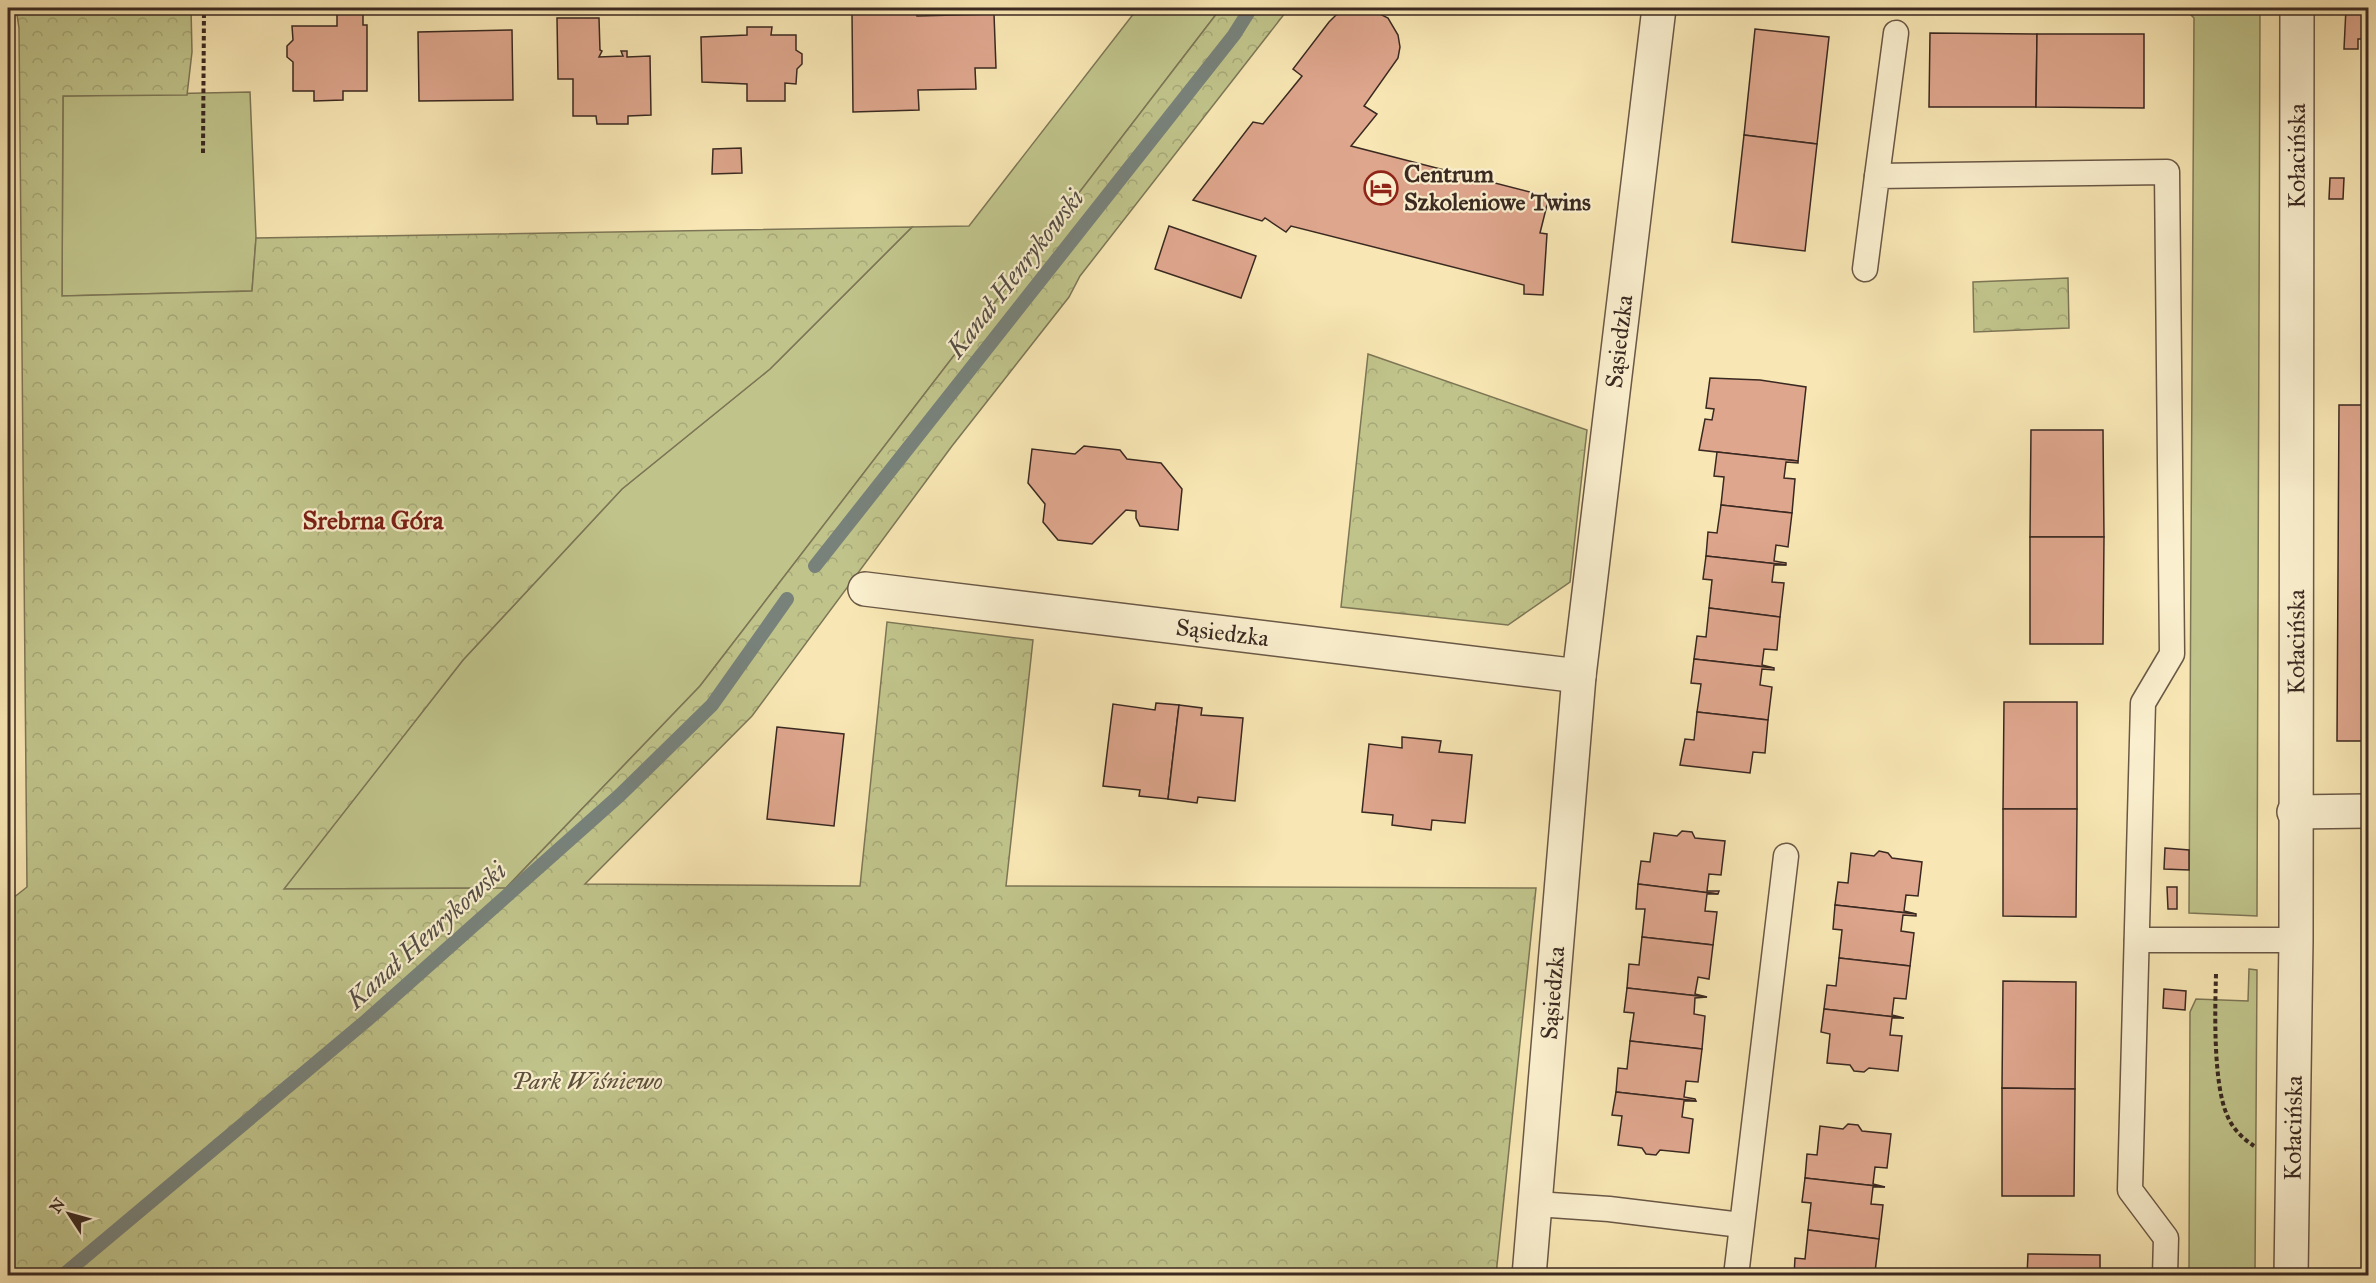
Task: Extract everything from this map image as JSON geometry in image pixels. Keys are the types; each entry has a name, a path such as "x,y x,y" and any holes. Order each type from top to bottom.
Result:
{"street":[{"name":"Sąsiedzka","path":"1529,1275 1579,676 1659,8"},
{"name":"Kołacińska","path":"2291,1275 2296,940 2294,812 2296,8"},
{"name":"Sąsiedzka","path":"865,589 1579,676"},
{"path":"2294,812 2368,811"}],"lane":[{"path":"1865,269 1896,33"},
{"path":"1877,176 2168,172 2172,654 2143,703 2130,1190 2166,1238 2165,1275"},
{"path":"1736,1275 1786,856"},
{"path":"2137,940 2296,940"},
{"path":"1536,1204 1609,1209 1741,1226"}],"path":[{"path":"203,153 204,8"},
{"path":"2220,940 2216,979 2218,1080 2227,1114 2242,1138 2250,1144 2267,1154 2292,1156"}],"green space":[{"name":"Park Wiśniewo","path":"16,8 191,8 192,52 187,95 63,96 62,296 252,291 256,238 912,227 770,369 622,489 463,660 284,889 506,888 700,686 1221,8 1289,8 1080,276 1069,297 952,446 752,716 585,884 860,886 887,622 1033,640 1006,886 1536,888 1496,1275 8,1275 8,902 27,887 19,28"},
{"path":"1138,8 1221,8 700,686 506,888 283,889 463,660 622,489 770,369 912,227 969,226"},
{"path":"2184,8 2260,8 2257,916 2189,913 2194,18"},
{"path":"250,92 256,238 252,291 62,296 63,96"},
{"path":"2068,278 2069,328 1974,332 1973,282"},
{"path":"1368,354 1587,430 1570,582 1508,625 1341,607"},
{"path":"2249,969 2257,970 2255,1275 2189,1275 2190,1012 2196,999 2248,1001"}],"building":[{"path":"874,8 894,8 894,12 916,12 917,16 994,14 996,68 975,68 976,89 918,90 919,110 853,112 852,13 874,13"},
{"path":"1351,8 1370,9 1388,18 1398,35 1400,47 1398,58 1364,106 1377,114 1351,146 1549,197 1540,233 1547,234 1543,295 1524,294 1524,285 1291,226 1286,232 1265,218 1262,221 1193,200 1253,122 1263,124 1302,76 1293,69 1329,22 1336,15"},
{"path":"2346,8 2368,8 2368,39 2358,39 2358,49 2344,49"},
{"path":"337,10 363,10 363,25 367,25 367,91 343,91 343,100 314,101 314,91 293,91 293,62 287,57 287,46 293,40 292,26 337,26"},
{"path":"557,18 599,18 600,50 602,51 599,57 623,56 621,51 627,51 627,57 650,56 651,115 628,116 628,124 597,124 596,116 573,116 573,79 558,79"},
{"path":"747,27 772,27 771,35 796,35 796,50 802,54 802,64 797,69 796,84 785,83 785,101 747,101 747,84 702,82 701,37 747,35"},
{"path":"1755,29 1829,37 1817,144 1744,135"},
{"path":"512,30 513,100 419,101 418,32"},
{"path":"1930,33 2037,34 2036,107 1929,107"},
{"path":"2037,34 2144,34 2144,108 2036,107"},
{"path":"1744,135 1817,144 1805,251 1732,242"},
{"path":"741,148 742,173 712,174 713,149"},
{"path":"2330,178 2344,178 2343,199 2329,199"},
{"path":"1169,226 1256,256 1241,298 1155,269"},
{"path":"1710,378 1760,380 1806,387 1798,461 1699,450 1705,419 1712,420 1714,409 1706,408"},
{"path":"2339,405 2368,405 2368,741 2337,741"},
{"path":"2031,430 2103,430 2104,537 2030,537"},
{"path":"1084,446 1120,450 1127,459 1161,463 1182,489 1178,530 1140,526 1136,518 1136,511 1126,510 1092,544 1058,540 1043,522 1045,504 1028,483 1032,449 1075,454"},
{"path":"1717,452 1798,461 1798,463 1786,462 1784,478 1795,479 1792,513 1721,505 1724,477 1714,476"},
{"path":"1721,505 1792,513 1788,547 1776,545 1774,561 1786,563 1786,565 1706,556 1708,532 1717,533"},
{"path":"2030,537 2104,537 2103,644 2030,644"},
{"path":"1706,556 1786,565 1774,565 1772,582 1784,583 1780,617 1709,608 1712,580 1703,579"},
{"path":"1709,608 1780,617 1777,650 1764,649 1762,665 1774,668 1694,659 1697,636 1706,637"},
{"path":"1694,659 1774,668 1774,670 1762,669 1760,685 1772,687 1768,720 1697,712 1701,684 1691,683"},
{"path":"2004,702 2077,702 2077,809 2003,809"},
{"path":"1156,703 1179,705 1168,799 1139,796 1140,790 1103,786 1113,704 1155,710"},
{"path":"1179,705 1202,708 1201,715 1243,718 1235,801 1198,797 1197,803 1168,799"},
{"path":"1697,712 1768,720 1765,753 1753,752 1750,773 1680,765 1685,739 1694,740"},
{"path":"777,727 844,734 834,826 767,819"},
{"path":"1402,737 1441,741 1439,752 1472,755 1465,823 1432,820 1431,830 1392,825 1393,815 1362,812 1369,744 1402,748"},
{"path":"2003,809 2077,809 2076,917 2003,916"},
{"path":"1682,831 1692,832 1695,838 1725,841 1721,875 1709,874 1707,891 1719,891 1718,894 1638,884 1641,861 1650,862 1654,833 1677,836"},
{"path":"2165,848 2189,850 2189,870 2164,869"},
{"path":"1879,851 1888,853 1892,858 1922,862 1918,896 1906,895 1904,911 1916,914 1835,905 1838,882 1848,883 1851,853 1874,856"},
{"path":"2364,883 2368,883 2368,945 2364,945"},
{"path":"1638,884 1718,894 1707,894 1705,911 1717,912 1713,945 1642,937 1645,909 1636,909"},
{"path":"2167,887 2177,887 2177,909 2168,909"},
{"path":"1835,905 1916,914 1916,916 1903,915 1901,931 1914,933 1910,966 1839,958 1842,930 1833,929"},
{"path":"1642,937 1713,945 1709,979 1698,977 1695,994 1707,997 1627,988 1629,964 1639,965"},
{"path":"1839,958 1910,966 1906,999 1894,998 1892,1015 1904,1018 1824,1009 1827,985 1836,986"},
{"path":"2003,981 2076,982 2075,1089 2002,1088"},
{"path":"1627,988 1707,997 1695,998 1694,1014 1705,1016 1702,1049 1630,1041 1634,1013 1624,1012"},
{"path":"2164,989 2186,991 2185,1010 2163,1008"},
{"path":"1824,1009 1904,1018 1892,1018 1890,1035 1902,1036 1898,1071 1869,1068 1864,1072 1854,1071 1850,1065 1827,1063 1830,1034 1821,1032"},
{"path":"1630,1041 1702,1049 1698,1082 1686,1081 1684,1097 1696,1101 1616,1092 1618,1068 1627,1069"},
{"path":"2002,1088 2075,1089 2074,1196 2002,1196"},
{"path":"1616,1092 1696,1101 1684,1101 1682,1117 1693,1119 1689,1153 1660,1150 1656,1155 1646,1154 1642,1148 1618,1145 1622,1116 1612,1115"},
{"path":"1848,1124 1858,1125 1862,1131 1891,1134 1887,1168 1875,1167 1873,1184 1885,1187 1805,1178 1807,1154 1817,1155 1820,1126 1843,1129"},
{"path":"1805,1178 1885,1187 1873,1187 1871,1204 1883,1205 1879,1239 1808,1230 1811,1203 1802,1202"},
{"path":"1808,1230 1879,1239 1875,1272 1864,1271 1863,1276 1794,1276 1795,1258 1805,1259"},
{"path":"2028,1254 2100,1255 2100,1276 2027,1276"}],"waterway":[{"name":"Kanał Henrykowski","path":"815,566 1234,35 1251,8"},
{"name":"Kanał Henrykowski","path":"62,1276 366,1021 620,795 712,705 787,599"}],"place":[{"name":"Centrum Szkoleniowe Twins","path":"1381,188"}],"district":[{"name":"Srebrna Góra","path":"373,520"}]}
